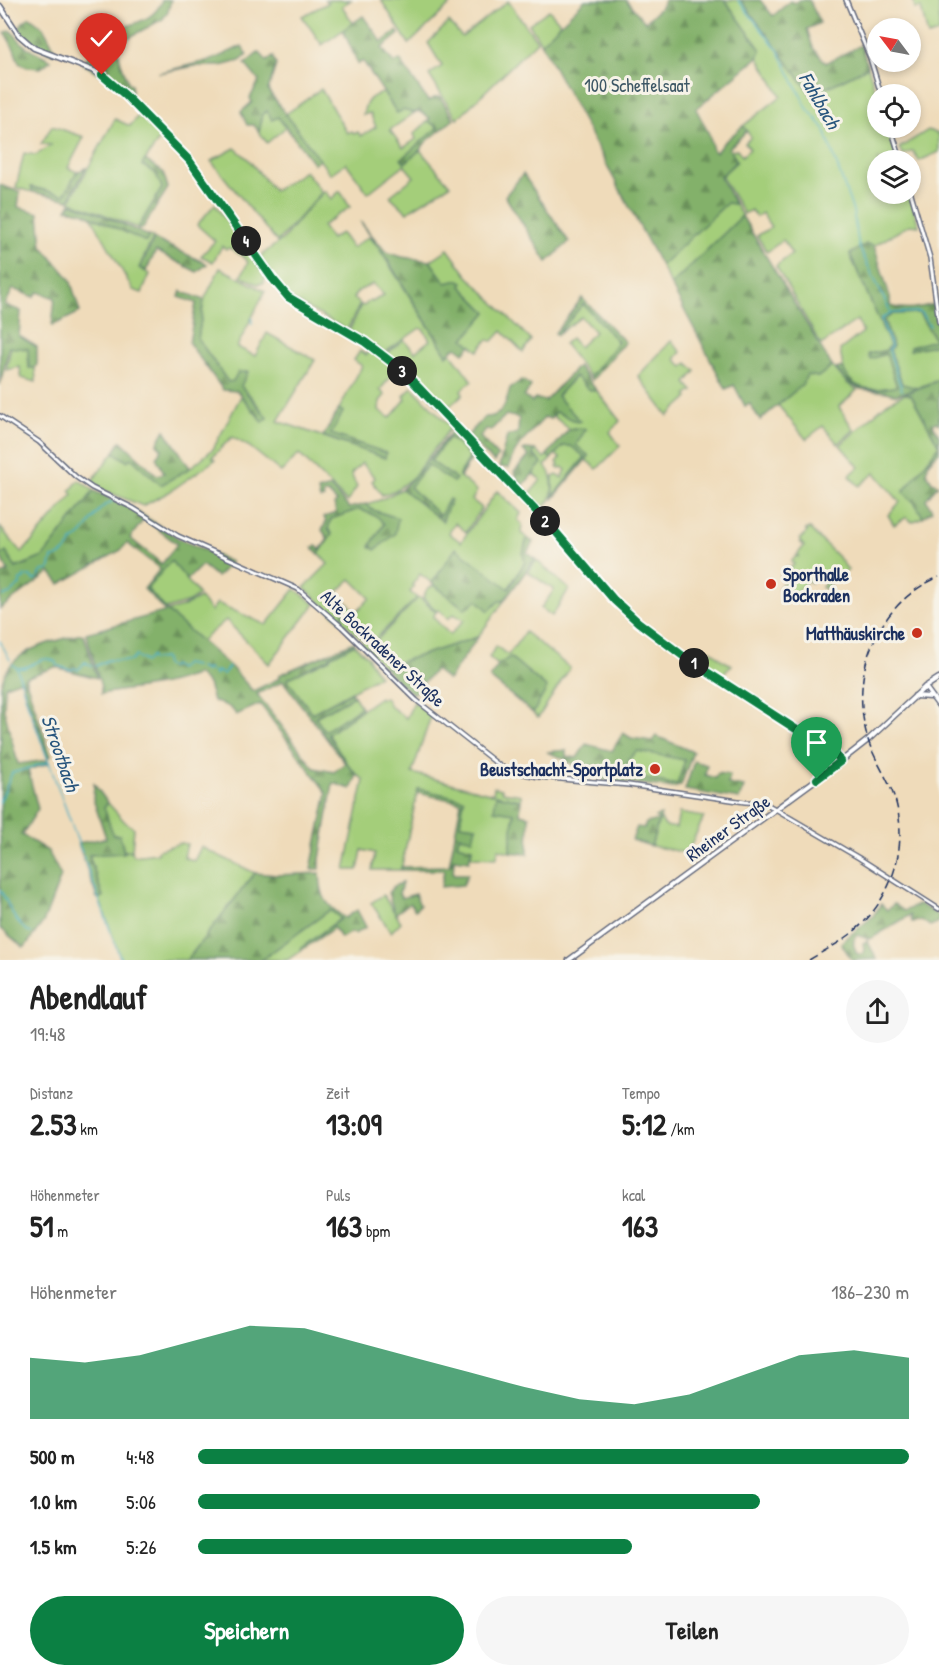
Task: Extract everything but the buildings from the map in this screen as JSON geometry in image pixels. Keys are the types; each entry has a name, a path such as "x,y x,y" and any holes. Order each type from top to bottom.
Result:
{"main road":[{"path":"0,6 20,35 34,48 94,70 125,95 189,160 272,278 288,297 365,342 403,371 555,531 614,600 638,622 687,659 830,750 841,761"},
{"name":"Rheiner Straße","path":"569,960 841,761 868,740 914,696 939,678"},
{"path":"925,687 939,706"},
{"path":"914,696 923,695 933,698"}],"street":[{"path":"846,0 870,58 878,84"},
{"path":"914,204 930,258 939,322"},
{"name":"Alte Bockradener Straße","path":"0,416 39,442 76,477 92,488 133,508 178,536 289,583 298,589 342,627 416,700 507,770 539,777 629,785 765,803 939,909"}],"green space":[{"path":"162,0 171,0 163,19 117,44 121,63 131,85 132,92 129,97 112,81 83,64 103,39 119,29 148,18"},
{"path":"325,0 351,0 342,6 353,23 322,45 302,16 328,3"},
{"path":"381,0 455,0 409,44"},
{"name":"100 Scheffelsaat","path":"585,0 626,0 645,22 662,6 664,0 725,0 761,50 758,57 696,109 709,134 713,151 716,152 743,126 747,131 729,148 737,161 720,177 735,204 727,203 661,266 541,43"},
{"path":"725,0 741,0 812,95 867,68 867,72 870,72 873,84 867,84 867,138 891,138 895,150 867,150 867,204 912,204 919,226 909,225 874,246 866,244 850,255 890,345 887,350 868,355 870,359 886,353 897,387 864,388 857,386 847,378 840,350 863,332 857,320 821,345 776,266 792,254 783,240 767,252 757,236 771,227 762,213 756,217 751,210 744,214 721,176 737,161 731,151 737,149 742,156 750,149 745,143 751,137 743,126 781,96 758,57 761,50"},
{"path":"741,0 760,0 773,16 790,1 795,3 799,0 809,0 820,23 807,29 813,48 826,63 861,45 867,68 812,95"},
{"path":"913,0 939,0 939,33 928,36 921,8 915,9"},
{"path":"508,1 537,41 457,119 429,75 442,66 428,43 449,22 462,37"},
{"path":"549,10 561,24 541,43 529,24"},
{"path":"363,16 382,42 397,31 399,34 382,48 394,63 400,60 428,101 440,97 454,119 405,163 401,159 438,127 428,121 430,118 418,111 414,113 403,110 397,113 363,61 358,64 343,30"},
{"path":"30,17 43,27 54,48 53,54 35,46 18,31 22,23"},
{"path":"10,30 26,47 51,60 41,68 27,67 19,63 5,33"},
{"path":"242,46 247,55 240,61 220,66 195,66 158,73 214,59"},
{"path":"259,52 267,61 273,57 276,65 268,90 320,160 314,164 278,117 272,120 267,111 263,114 259,132 254,125 247,125 241,112 252,102 250,98 259,81 245,64"},
{"path":"321,89 347,133 358,132 361,136 376,127 370,113 363,115 364,110 372,97 384,93 397,113 403,110 414,113 390,130 403,148 416,139 414,134 428,121 438,127 402,159 405,163 420,150 450,185 407,212 390,196 414,177 404,165 368,193 346,163 330,174 286,114"},
{"path":"267,111 278,117 286,127 267,143 259,132 263,114"},
{"path":"139,115 161,137 142,165 156,174 162,188 138,228 70,201 115,119 130,126"},
{"path":"52,126 84,137 68,168 77,172 64,195 32,187 33,192 16,188 24,153 36,155 51,145 41,144"},
{"path":"928,130 939,134 939,152 921,160 921,150 900,150 899,148 915,138 921,138 921,134"},
{"path":"235,148 248,159 274,191 305,171 322,192 277,242 211,161"},
{"path":"145,160 163,172 168,188 142,229 138,228 162,188 156,174 142,165"},
{"path":"86,168 69,200 33,192 31,187 64,195 77,172"},
{"path":"523,174 569,242 547,262 505,196"},
{"path":"0,185 20,192 18,207 39,213 42,246 70,279 80,312 52,326 55,298 38,292 34,297 13,289 5,305 21,311 19,336 37,347 37,364 35,368 29,368 28,349 9,347 0,385"},
{"path":"325,191 331,199 340,191 350,207 322,226 331,239 341,233 352,248 368,237 376,244 447,355 451,353 472,381 461,390 463,394 444,411 385,355 404,340 415,352 430,340 424,330 420,328 384,353 349,331 361,305 364,306 370,300 372,302 384,295 373,284 358,291 353,298 360,304 347,330 294,301 282,290 259,257 283,239"},
{"path":"71,203 149,236 146,242 82,212 67,209"},
{"path":"727,203 735,204 742,216 671,285 661,266 663,263"},
{"path":"215,204 265,276 264,283 257,284 241,276 248,262 230,248 226,249 222,246 213,262 201,256 215,241 197,225"},
{"path":"91,216 145,241 149,236 153,237 139,268 150,274 142,293 133,290"},
{"path":"742,216 832,366 818,377 807,375 802,385 760,420 750,404 745,406 734,385 726,389 671,285"},
{"path":"360,221 386,252 430,261 446,283 459,280 463,282 461,286 487,312 464,339 471,345 464,353 456,347 447,355"},
{"path":"154,239 207,264 197,272 156,251 146,271 140,268"},
{"path":"866,244 874,246 890,297 890,306 907,309 934,304 939,347 937,344 910,350 910,347 935,340 919,313 893,314 884,320 893,346 890,350 902,384 917,388 896,395 860,389 850,384 836,369 843,367 852,382 865,388 881,389 897,386 886,354 870,359 868,354 887,350 890,345 850,254"},
{"path":"448,249 467,275 531,340 523,352 502,331 493,341 487,340 478,351 464,339 487,312 461,286 462,282 459,280 446,283 430,261"},
{"path":"220,268 265,291 237,347 255,356 267,333 315,360 278,421 385,458 386,453 330,434 343,412 339,409 362,366 354,360 360,351 367,355 370,349 396,370 380,390 385,395 380,401 379,410 390,418 406,399 404,396 412,387 451,427 413,477 396,490 382,495 372,481 375,478 362,463 351,474 357,487 347,502 299,454 281,472 250,447 232,437 212,457 215,460 169,492 143,506 103,490 92,481 114,452 127,461 131,458 161,484 190,468 213,449 241,396 263,422 267,418 245,390 228,382 198,339 204,300"},
{"path":"181,291 204,300 198,339 228,382 233,381 238,372 248,372 241,386 268,418 263,422 237,391 223,390 189,343 196,303 179,297"},
{"path":"582,298 625,342 592,380 590,377 618,342 583,304 557,335 555,333"},
{"path":"583,304 618,342 590,377 564,344 571,338 579,347 595,332 581,317 557,335"},
{"path":"919,313 935,340 910,347 910,350 938,344 939,379 917,388 902,384 890,350 893,346 884,320 893,314"},
{"path":"671,341 681,352 675,359 683,367 687,363 696,371 686,383 693,391 668,416 638,376"},
{"path":"11,347 28,349 29,368 35,368 36,382 21,378 20,367 6,370"},
{"path":"578,366 597,391 588,389 575,376 557,396 580,421 556,412 550,419 545,417 514,454 509,468 499,467 507,436 518,433 519,418 506,415 491,430 486,429 480,437 498,456 494,462 467,436 485,417 491,417 500,412 510,388 522,380 531,386 524,397 532,402 535,398 545,401"},
{"path":"832,366 848,384 857,390 839,407 854,430 838,444 823,426 806,439 778,405 802,385 807,375 818,377"},
{"path":"576,376 588,389 597,391 620,421 610,432 620,446 597,469 586,460 589,456 576,446 575,428 569,429 553,416 556,411 580,421 557,396"},
{"path":"939,380 939,424 936,422 933,424 939,436 939,446 911,395 904,394"},
{"path":"904,394 911,394 939,446 904,492 915,503 923,517 912,522 907,517 894,525 888,515 900,502 875,473 859,486 849,476 859,467 840,445 887,403"},
{"path":"339,409 343,412 331,434 386,453 385,458 323,436"},
{"path":"569,429 586,429 576,445 589,456 553,499 553,496 585,457 571,446 563,446 551,459 547,455"},
{"path":"165,430 190,468 161,485 131,458 127,461 114,452 121,441 157,475 164,473 156,457 162,449 157,444"},
{"path":"453,430 476,452 460,477 469,459 467,453 449,437 431,461 456,479 453,482 428,465 410,487 440,516 449,499 451,500 442,521 402,489"},
{"path":"449,437 467,453 469,459 459,476 477,491 472,500 482,508 466,532 455,523 449,533 461,542 497,491 521,513 518,520 522,524 521,533 527,538 523,554 525,562 508,589 456,549 432,583 420,574 410,592 417,598 366,648 361,644 363,641 342,621 347,602 356,612 370,598 351,579 337,592 345,600 341,621 304,588 328,564 319,554 332,534 328,529 331,519 359,509 378,517 384,524 370,546 375,549 398,518 372,510 366,504 402,489 443,521 449,499 440,516 410,487 428,465 453,482 455,478 431,461"},
{"path":"563,446 571,446 585,457 553,496 553,477 557,475 562,478 566,470 557,467 560,458 555,454"},
{"path":"939,446 939,452 929,462 926,472 932,482 938,485 926,499 932,510 923,517 915,503 903,492"},
{"path":"523,450 535,450 533,454 542,463 522,487 514,472 529,456"},
{"path":"535,450 544,458 547,455 551,459 545,466 551,477 551,496 540,512 527,497 541,480 533,474 542,463 533,454"},
{"path":"79,480 94,491 43,557 15,568 6,553 0,556 0,527 22,553 73,494 70,491"},
{"path":"330,487 349,508 366,504 372,510 398,518 395,534 375,550 370,546 384,524 378,517 359,509 331,519 328,529 332,534 319,554 313,548 316,545 320,550 328,539 322,530 326,522 324,517 336,513 334,504 337,502 328,493 323,494 324,498 320,499 318,491"},
{"path":"94,491 132,508 178,538 231,562 217,577 202,565 187,580 171,561 147,589 166,609 164,610 144,589 160,569 127,543 121,550 60,584 50,572 0,609 2,595 0,576 8,571 0,556 6,552 16,568 43,557","holes":["144,519 177,544 162,564 130,538"]},
{"path":"807,529 810,529 840,559 848,570 825,589 822,587 825,583 829,583 829,580 817,574 811,583 807,580 794,597 778,589 783,583 785,584 781,575 787,567 790,569 794,564 791,562 796,556 799,557 797,555 804,546 800,539"},
{"path":"527,538 533,542 527,553 535,559 504,601 499,601 489,611 477,600 465,609 432,583 456,548 509,589 525,562 523,554"},
{"path":"171,560 199,595 189,602 166,609 147,589"},
{"path":"536,560 569,589 552,616 541,608 554,590 528,572"},
{"path":"434,585 465,609 477,599 504,601 478,637 384,667 367,650 418,598 436,612 433,617 450,635 464,620 453,614 448,619 423,598 427,589"},
{"path":"295,589 315,604 269,664 226,620 201,641 167,611 200,598 211,611 217,603 266,625"},
{"path":"167,611 231,667 253,691 280,678 279,675 354,642 355,644 330,658 287,679 312,713 351,692 354,696 315,717 325,731 361,707 362,709 328,734 357,775 351,789 333,783 320,869 311,869 327,793 260,704 236,715 229,707 213,701 208,684 197,674 162,684 101,694 86,633","holes":["283,681 345,763 334,772 314,768 257,694"]},
{"path":"525,632 570,668 538,718 533,713 547,688 510,657 498,665 489,657 496,646 508,655"},
{"path":"84,635 97,678 55,667 25,678 51,756 48,757 21,680 5,686 4,710 18,764 48,760 49,763 28,770 38,809 22,835 48,851 61,876 44,921 23,947 0,928 1,685 13,663 22,655 44,644"},
{"path":"478,637 448,680 435,670 413,694 384,667"},
{"path":"355,644 369,658 379,676 312,713 286,679 330,659"},
{"path":"711,650 732,665 720,677 697,662"},
{"path":"510,657 547,688 533,713 490,678 498,665"},
{"path":"354,696 361,707 325,731 315,717"},
{"path":"380,697 381,699 385,697 390,706 406,718 414,702 431,716 412,773 493,794 494,787 502,789 502,792 521,795 521,800 496,795 514,812 510,852 498,849 497,858 471,857 472,848 457,845 459,836 476,827 460,824 464,799 418,789 401,870 372,870 375,853 362,850 358,870 345,870 364,780 348,765 328,734"},
{"path":"623,733 631,738 652,741 656,736 693,752 681,785 674,788 600,779 601,767 579,766 547,752 566,750 566,756 577,758 586,744 612,751","holes":["637,751 685,760 677,785 634,777 626,767 629,759"]},
{"name":"Beustschacht-Sportplatz","path":"637,750 685,760 677,785 634,777 626,767 629,759"},
{"path":"694,761 707,765 705,775 715,778 718,773 730,775 728,784 744,787 739,799 685,790"},
{"path":"94,784 108,803 104,807 113,835 120,835 124,853 89,855 103,897 97,898 78,843 106,838 93,799"},
{"path":"418,789 464,799 460,824 476,826 473,839 459,836 457,844 472,848 469,861 454,859 453,874 468,874 463,885 441,887 444,870 401,870 401,867 449,866 461,802 417,793"},
{"path":"496,795 521,800 520,814 529,816 528,854 510,852 514,813 494,810"},
{"path":"108,803 125,822 134,828 132,850 124,851 120,836 113,836 103,807"},
{"path":"679,813 704,817 687,853 651,846 659,820 655,817 661,815 660,818 665,826 676,828"},
{"path":"659,820 651,846 632,840 637,827 644,828 646,823"},
{"path":"181,843 187,844 184,857 194,861 201,847 255,873 187,960 121,960 99,898 103,897 89,855 132,851 133,856 158,853 158,850"},
{"path":"255,873 277,875 320,873 325,900 345,918 357,910 366,927 355,934 351,932 341,938 334,928 302,950 301,948 341,919 330,910 261,960 187,960"},
{"path":"402,883 399,894 402,898 415,894 420,905 415,910 410,903 395,914 388,893 394,886"},
{"path":"383,895 401,922 391,932 371,903"},
{"path":"881,904 887,910 894,904 904,911 920,904 939,916 939,922 930,926 921,920 912,922 910,915 872,938 857,935 854,946 857,954 863,954 863,943 867,941 877,959 852,960 841,943 873,916"},
{"path":"330,910 341,918 301,948 302,950 287,960 261,960"}],"waterway":[{"name":"Fahlbach","path":"738,0 778,50 807,108 824,128 853,211 859,247 891,313 881,319 891,346 889,350 902,390"},
{"path":"892,313 920,312 930,326"},
{"path":"252,318 252,324"},
{"path":"4,595 10,594 20,585 20,580 24,579 24,576 31,576 33,580 38,578 42,571 49,570 52,558 64,553 71,542 83,533 100,509 113,501"},
{"name":"Strootbach","path":"0,641 10,660"},
{"path":"96,666 108,660 131,661 136,656 146,662 151,656 152,660 163,658 166,666 173,665 178,669 185,664 195,666"},
{"path":"18,668 46,659 51,659 56,662 56,665 70,670 75,668 78,670 85,662 92,666"},
{"name":"Strootbach","path":"12,664 17,668 28,705 82,853"},
{"path":"200,668 206,671 208,668 215,675 216,671 223,674 229,667"},
{"path":"0,802 12,773 49,762"},
{"name":"Strootbach","path":"83,856 121,960"},
{"path":"0,890 16,919 31,933"}],"railway":[{"path":"809,960 843,939 863,923 875,909 893,875 898,856 899,818 892,790 868,741 862,709 862,685 866,662 885,621 900,603 918,588 939,577"}],"place":[{"name":"Sporthalle Bockraden","path":"771,584"},
{"name":"Matthäuskirche","path":"917,633"},
{"name":"Beustschacht-Sportplatz","path":"655,769"}],"route":[{"path":"102,75 189,160 282,291 293,302 365,342 403,371 555,531 614,600 664,643 836,755 841,761 817,779"}]}
